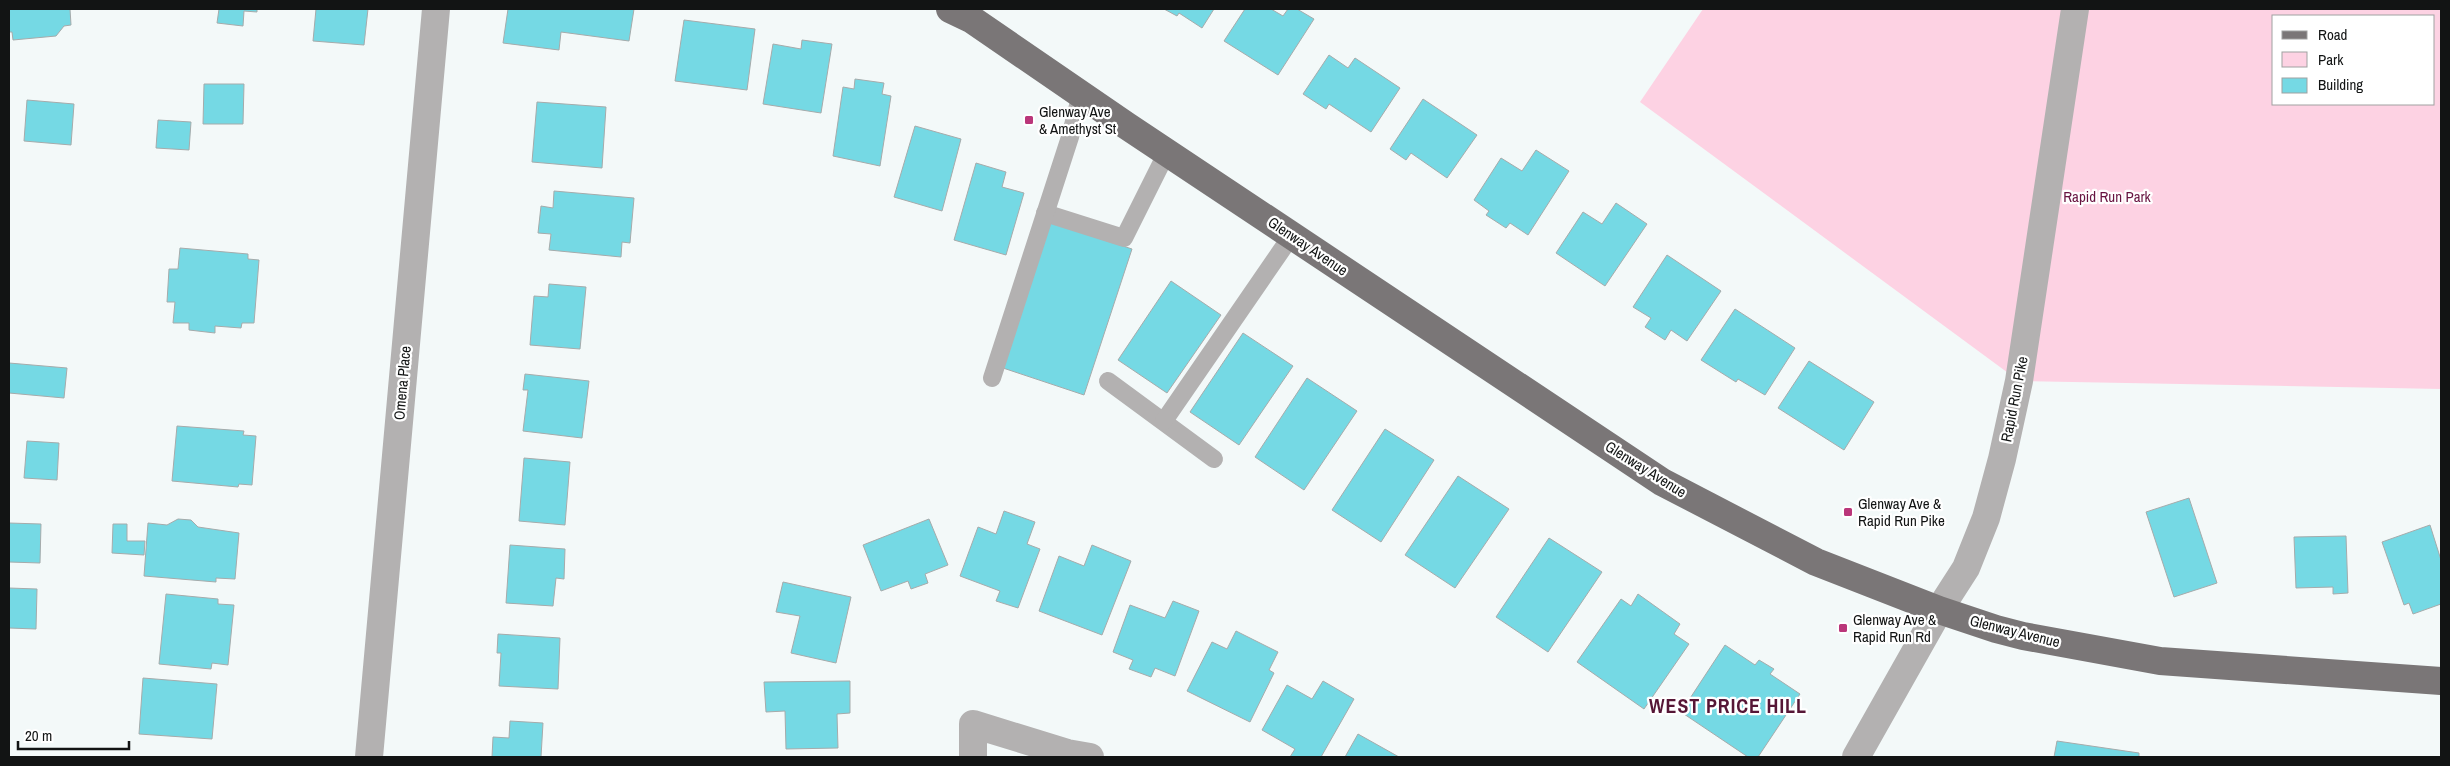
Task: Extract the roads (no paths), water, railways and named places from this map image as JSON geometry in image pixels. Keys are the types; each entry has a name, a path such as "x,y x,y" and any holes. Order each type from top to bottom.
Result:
{"main road":[{"name":"Glenway Avenue","path":"965,12 1167,152 1662,482 1816,562 1939,610 2023,636 2160,661 2441,681"}],"street":[{"name":"Omena Place","path":"369,757 436,9"},
{"name":"Rapid Run Pike","path":"1856,757 1939,610 1966,568 1986,518 2002,459 2019,382 2075,9"},
{"path":"973,757 973,724 1067,753 1090,757"}],"lane":[{"path":"992,378 1070,137 1081,94"},
{"path":"1045,213 1124,238 1167,152"},
{"path":"1164,421 1292,235"},
{"path":"1108,381 1214,459"}],"place":[{"name":"Glenway Ave & Amethyst St","path":"1029,120"},
{"name":"Glenway Ave & Rapid Run Pike","path":"1848,512"},
{"name":"Glenway Ave & Rapid Run Rd","path":"1843,628"}],"district":[{"name":"WEST PRICE HILL","path":"1728,705"}],"park label":[{"name":"Rapid Run Park","path":"2107,196"}]}
